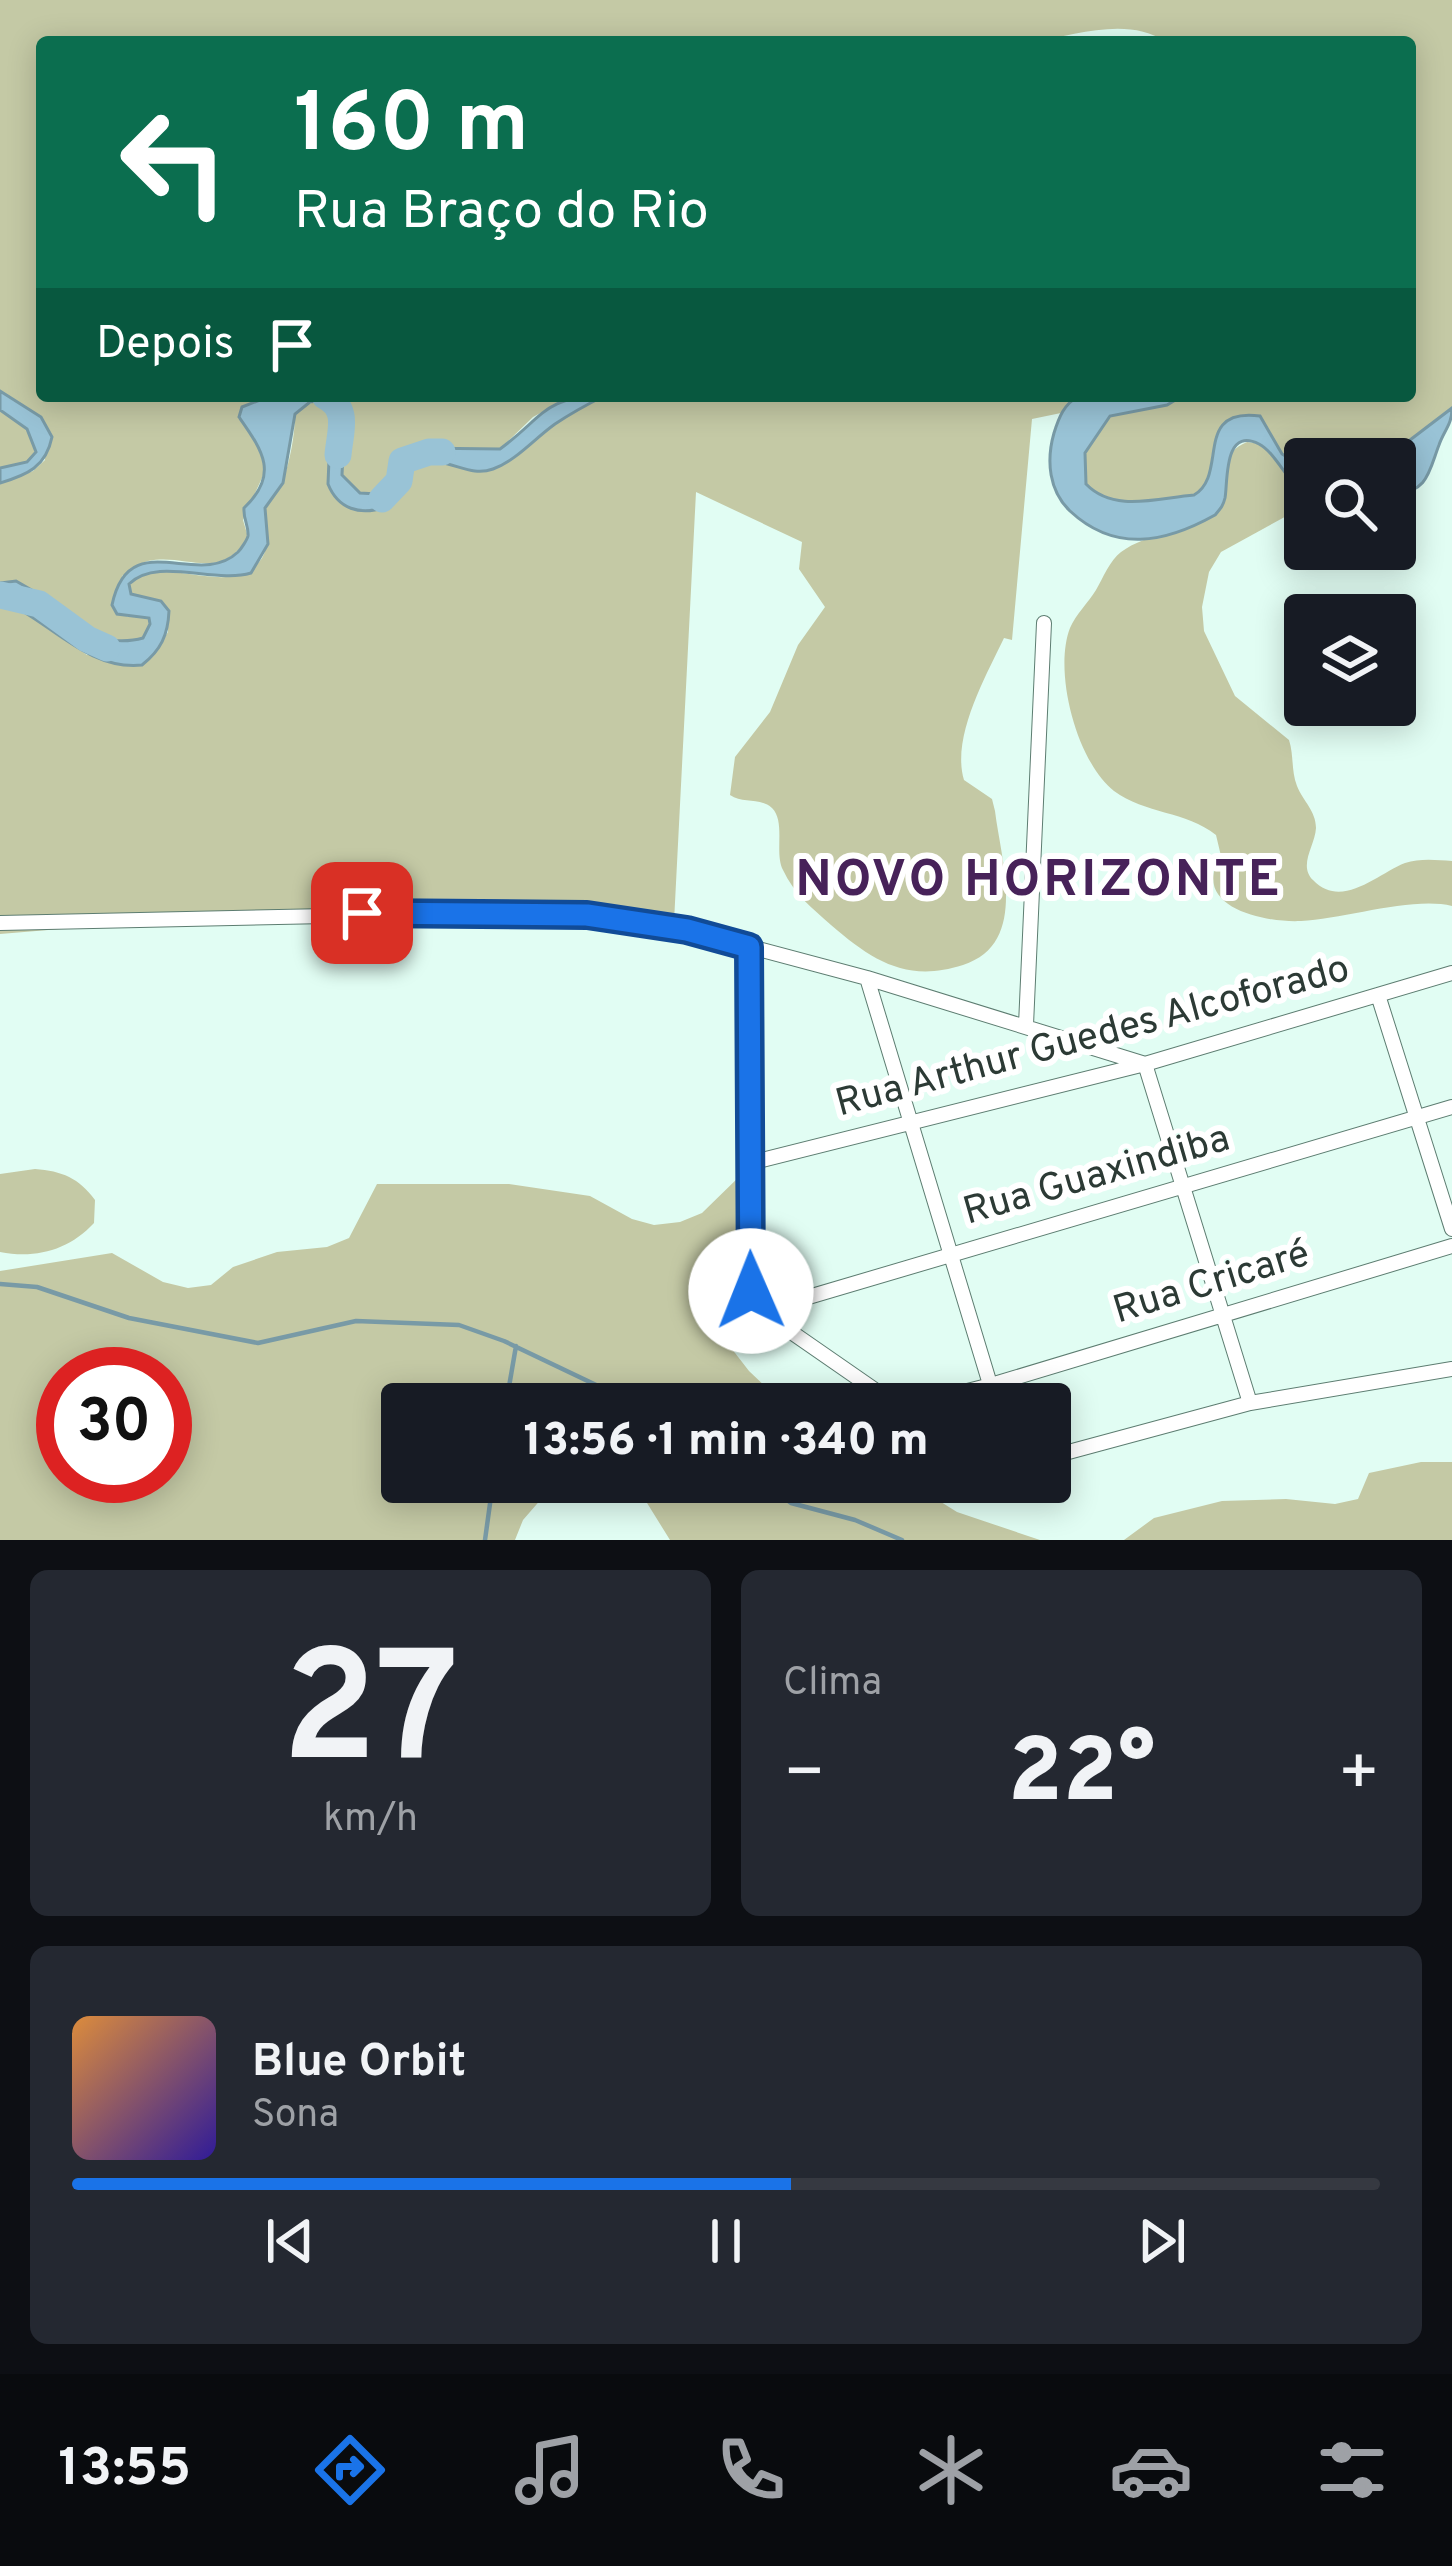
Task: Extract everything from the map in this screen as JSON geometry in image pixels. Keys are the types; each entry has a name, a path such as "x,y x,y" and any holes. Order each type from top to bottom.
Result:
{"street":[{"path":"1026,1024 1044,623"},
{"path":"0,923 517,912 628,919 867,978 1145,1064 1250,1403"},
{"path":"749,947 750,1283 761,1311 866,1383"},
{"name":"Rua Arthur Guedes Alcoforado","path":"750,1163 1145,1064 1452,973"},
{"path":"867,978 990,1383"},
{"path":"1378,995 1452,1229"},
{"name":"Rua Guaxindiba","path":"761,1311 1452,1107"},
{"name":"Rua Cricaré","path":"998,1383 1452,1246"},
{"path":"1071,1451 1250,1403 1452,1369"}],"green space":[{"path":"0,0 1452,0 1452,408 1413,438 1284,438 1284,455 1263,420 1212,454 1207,483 1194,495 1120,500 1090,489 1083,476 1087,450 1110,415 1172,402 1416,402 1416,36 1155,36 1119,29 1063,36 36,36 36,402 255,402 242,407 239,417 259,443 266,469 243,520 248,537 237,551 215,563 148,561 122,576 127,617 149,617 143,638 103,640 85,634 0,583 0,483 33,471 45,460 31,411 0,391"},
{"path":"315,402 328,406 332,421 327,459 357,511 384,504 411,466 436,462 474,471 493,469 594,402 1073,402 1061,413 1032,419 1012,640 1004,638 988,670 962,745 964,780 992,799 1005,876 1004,920 984,954 963,965 925,971 892,965 861,949 810,906 787,879 772,808 730,795 735,757 770,712 798,645 825,607 799,569 802,542 696,492 674,922 656,918 193,918 0,934 0,599 87,655 152,657 168,632 168,611 160,601 131,594 129,584 160,572 233,576 249,571 262,558 265,510 283,480 300,407"},
{"path":"338,402 560,402 533,417 500,449 433,447 402,462 393,481 377,494 361,493 341,475 344,435"},
{"path":"0,410 14,416 32,438 36,453 27,462 0,468"},
{"path":"1247,442 1261,444 1284,471 1284,517 1221,552 1209,572 1202,607 1204,631 1235,696 1289,740 1295,780 1315,822 1309,874 1324,888 1347,891 1405,863 1452,861 1452,906 1418,904 1301,921 1268,919 1235,908 1215,888 1214,873 1221,856 1216,835 1114,791 1079,738 1064,668 1070,628 1121,552 1215,515 1225,495 1229,458"},
{"path":"35,1169 62,1174 83,1186 95,1200 94,1223 74,1240 51,1250 0,1252 0,1174"},
{"path":"744,1172 746,1292 741,1310 718,1331 762,1383 381,1383 381,1503 538,1503 523,1520 515,1540 0,1540 0,1271 112,1253 163,1282 188,1288 211,1285 233,1267 277,1252 327,1247 349,1238 377,1184 509,1184 590,1196 632,1219 654,1225 702,1213"},
{"path":"1421,1462 1452,1462 1452,1540 1124,1540 1154,1518 1222,1501 1286,1499 1335,1504 1358,1499 1369,1473"},
{"path":"647,1503 943,1503 1040,1540 670,1540"}],"water":[{"path":"0,391 41,417 52,437 34,468 0,483 0,468 27,462 36,452 27,429 0,410"},
{"path":"255,402 310,402 295,414 283,483 265,508 268,544 251,573 155,572 129,584 131,594 161,601 169,611 162,641 142,665 103,660 0,599 0,583 16,581 35,592 51,617 80,633 113,640 143,638 149,618 117,614 112,605 121,581 133,568 149,563 222,562 239,551 248,536 244,508 262,484 264,462 239,417 242,407"},
{"path":"325,402 338,402 344,435 342,475 360,493 377,494 417,448 500,449 556,405 594,402 493,469 473,471 435,462 411,466 385,507 367,511 344,505 328,484 331,411"},
{"path":"1072,402 1172,402 1110,416 1085,453 1086,484 1109,498 1137,502 1194,495 1210,473 1218,432 1239,416 1260,416 1284,455 1284,471 1259,444 1239,443 1230,459 1222,507 1215,515 1159,537 1122,538 1087,524 1058,494 1050,454 1060,416"},
{"path":"1452,408 1426,479 1416,488 1416,438"}],"waterway":[{"path":"334,402 341,414 338,455"},
{"path":"382,499 399,481 402,461 442,452"},
{"path":"0,595 39,604 107,648"},
{"path":"0,1284 37,1287 129,1318 258,1343 356,1321 459,1325 592,1383"},
{"path":"510,1383 516,1346"},
{"path":"485,1540 490,1503"},
{"path":"791,1503 855,1520 902,1540"}],"district":[{"name":"NOVO HORIZONTE","path":"1039,882"}],"route":[{"path":"362,913 587,915 687,930 749,947 751,1291"}]}
